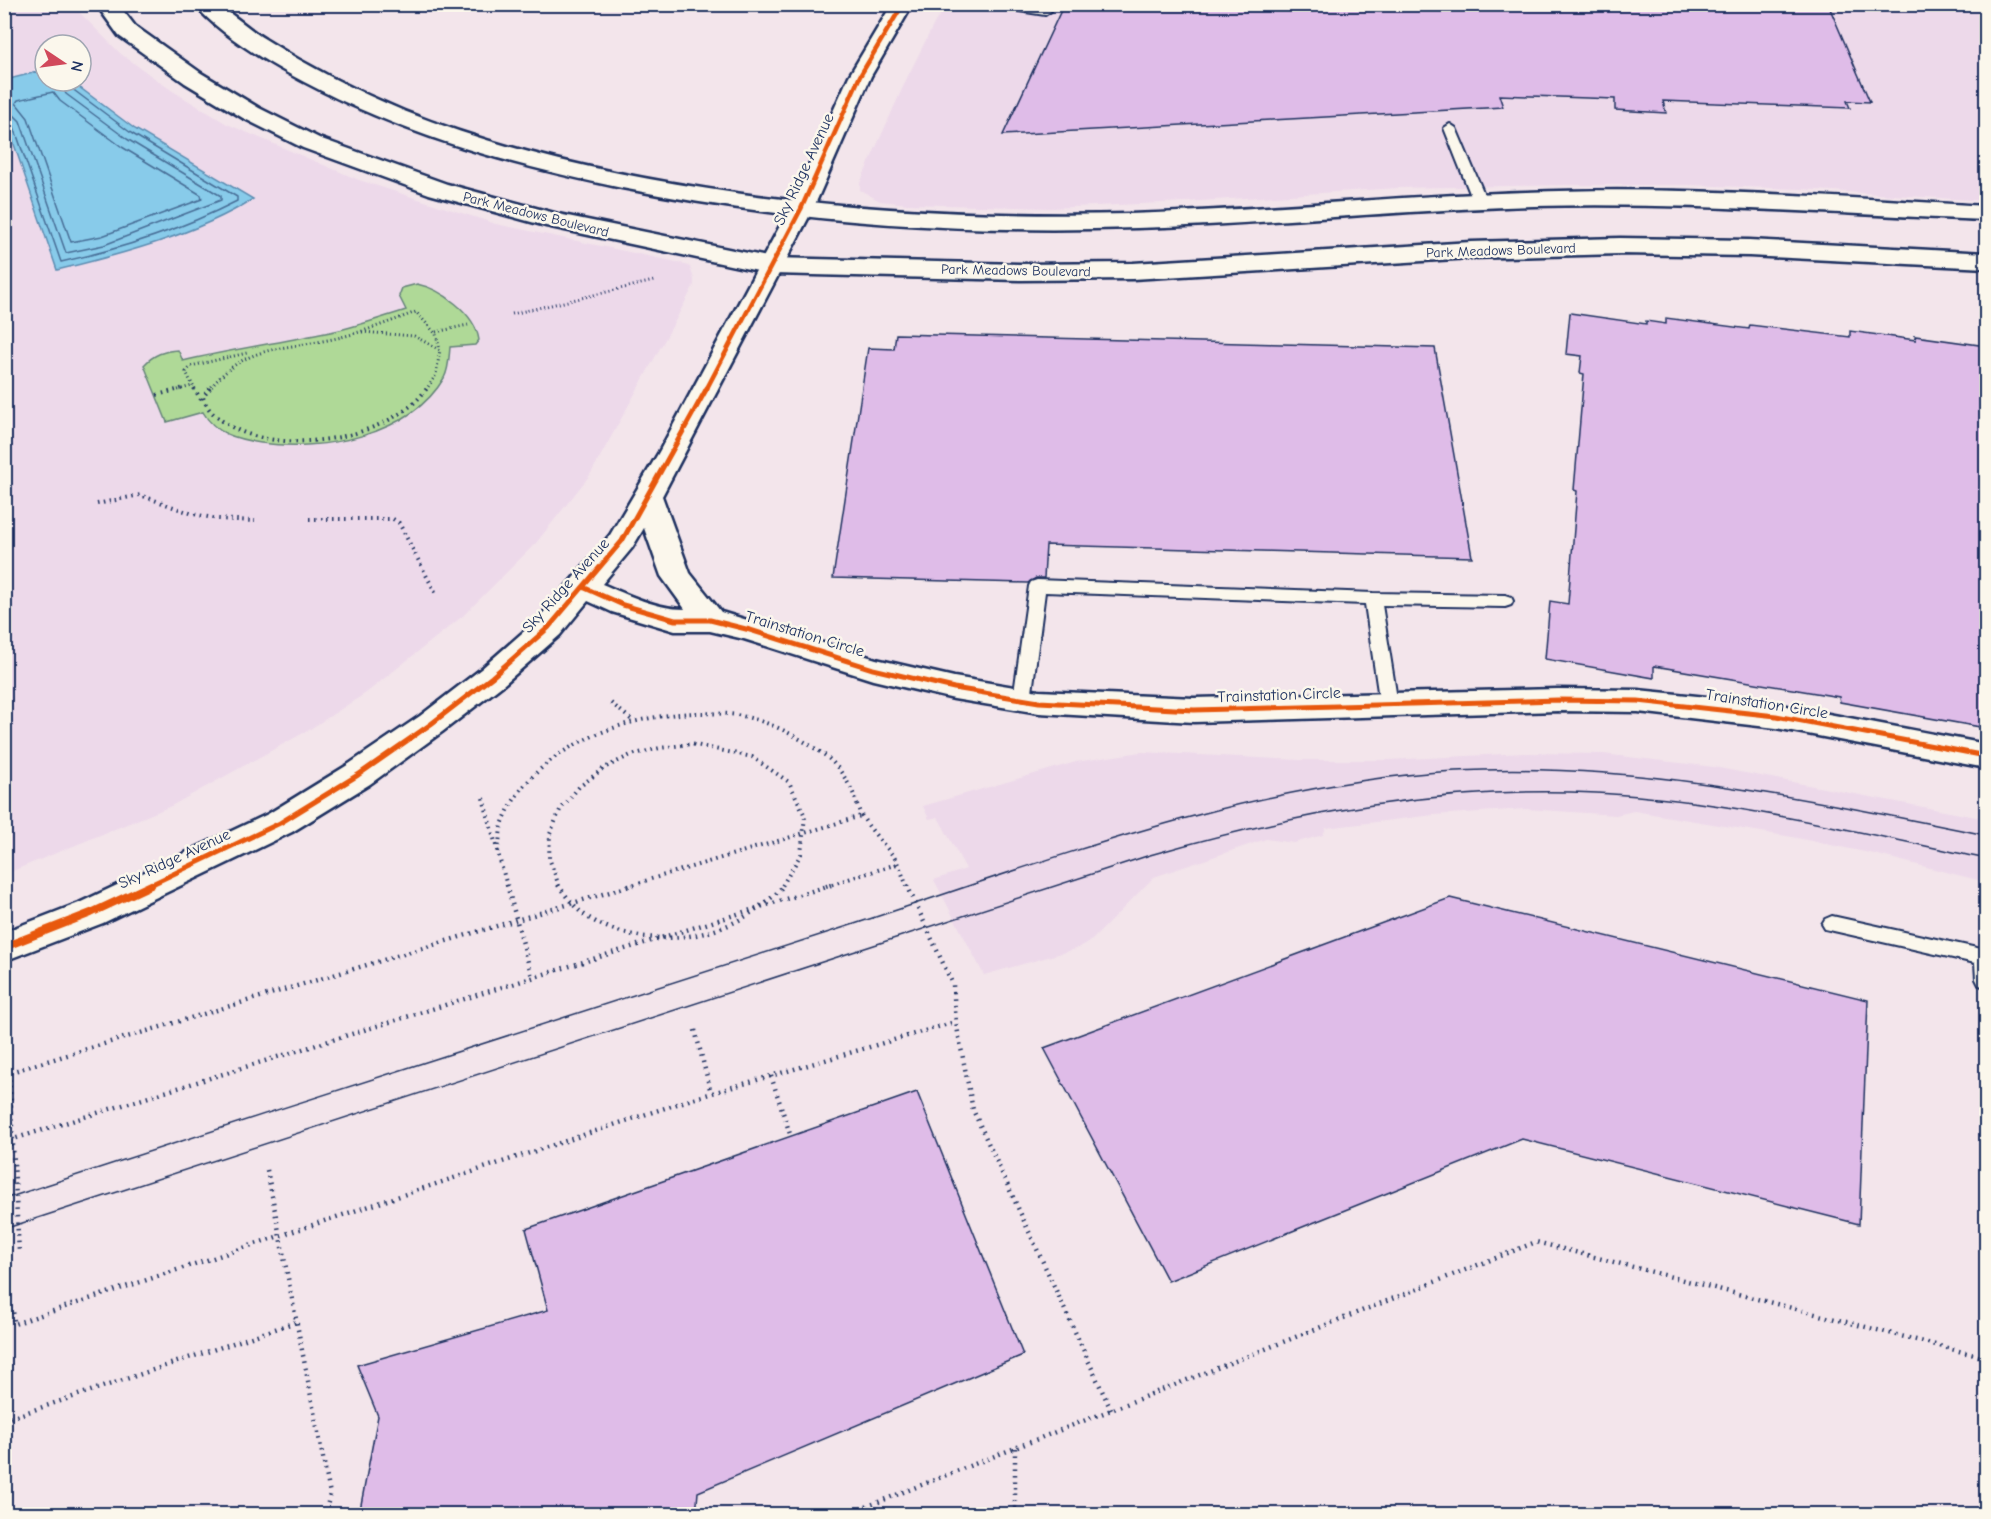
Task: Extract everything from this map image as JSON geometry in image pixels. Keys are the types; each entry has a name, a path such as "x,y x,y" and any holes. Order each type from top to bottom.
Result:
{"main road":[{"name":"Park Meadows Boulevard","path":"106,4 128,31 193,78 261,118 311,143 438,189 555,221 772,266 1020,272 1132,271 1471,250 1620,246 1749,248 1986,261"},
{"path":"204,4 227,26 318,81 374,108 428,129 490,149 598,177 658,189 801,209 918,219 1080,222 1480,201 1673,198 1986,213"},
{"name":"Sky Ridge Avenue","path":"4,947 91,913 290,817 358,775 430,724 492,677 549,627 585,588 622,541 648,496 801,209 860,76 903,4"},
{"path":"648,496 676,576 710,620"},
{"name":"Trainstation Circle","path":"585,588 623,604 675,620 710,620 883,671 954,688 1022,700 1106,707 1194,710 1568,700 1682,704 1776,716 1986,756"}],"lane":[{"path":"1000,4 1045,11"},
{"path":"1450,128 1480,201"},
{"path":"1022,700 1036,586 1373,599 1505,601"},
{"path":"1373,599 1389,705"},
{"path":"1832,924 1986,958 1986,979"}],"path":[{"path":"512,314 654,281"},
{"path":"416,312 436,333 441,344 437,372 421,396 389,419 368,429 316,441 265,440 232,429 205,407 186,372 191,366 256,351 324,341 362,332 416,312"},
{"path":"436,333 468,325"},
{"path":"362,332 416,336 430,341 440,350"},
{"path":"205,407 203,397 217,379 240,358 256,351"},
{"path":"157,395 192,386"},
{"path":"97,504 140,495 193,514 218,519 255,521"},
{"path":"309,519 393,519 399,523 436,594"},
{"path":"611,703 633,721"},
{"path":"498,852 502,826 513,803 530,781 549,763 572,747 596,734 633,721 678,713 706,712 742,716 784,729 825,755 841,773 853,792 861,816 897,864 953,985 956,1022 973,1110 1111,1410"},
{"path":"691,744 732,749 766,764 780,774 800,801 805,816 806,833 804,849 798,866 776,897 741,920 720,929 675,939 630,936 592,921 571,904 555,882 548,850 556,817 578,788 593,775 610,764 649,749 691,744"},
{"path":"483,798 532,977"},
{"path":"19,1252 7,1073 861,816"},
{"path":"4,1142 897,864"},
{"path":"4,1312 13,1309 14,1324 711,1093 956,1022"},
{"path":"695,1030 711,1093"},
{"path":"771,1076 791,1137"},
{"path":"267,1170 330,1494 325,1515"},
{"path":"848,1515 1536,1242 1986,1358"},
{"path":"4,1420 296,1322"},
{"path":"1015,1449 1015,1515"}],"shaded area":[{"path":"5,5 72,5 121,54 171,90 227,124 359,180 496,224 681,263 690,267 694,279 694,285 674,323 590,475 536,543 464,615 366,693 307,731 171,806 5,874"},
{"path":"947,5 1986,5 1986,201 1801,189 1689,185 1567,185 1398,188 1050,208 908,204 880,201 860,190 860,183 907,78 935,22"},
{"path":"1141,752 1300,760 1388,760 1525,753 1603,754 1714,767 1986,819 1986,882 1870,853 1792,837 1634,811 1616,815 1526,809 1434,815 1326,828 1323,835 1294,843 1266,839 1154,877 1092,940 1076,949 984,975 934,880 966,869 938,817 929,819 923,806 1076,762"}],"green space":[{"path":"417,284 436,291 456,304 471,321 479,340 475,345 450,347 444,378 429,398 410,414 363,436 311,445 261,443 235,437 214,426 203,412 167,422 144,365 155,356 178,350 183,361 353,327 406,310 399,296 402,288"}],"water":[{"path":"33,73 33,93 87,93 135,129 253,199 208,223 183,233 106,258 57,270 5,118 5,80"}],"building":[{"path":"1064,4 1828,4 1870,102 1847,101 1850,108 1663,101 1666,113 1615,110 1615,99 1499,95 1503,107 1003,135"},
{"path":"1570,313 1646,324 1646,321 1666,324 1666,318 1749,329 1750,325 1850,337 1850,331 1916,340 1915,336 1986,346 1986,728 1840,702 1839,697 1654,666 1654,678 1545,659 1550,601 1568,604 1577,491 1574,490 1584,374 1580,373 1582,356 1566,354"},
{"path":"896,334 1435,348 1472,557 1046,545 1044,578 1036,578 1028,583 833,578 868,348 894,349"},
{"path":"1450,898 1868,1000 1859,1224 1522,1139 1168,1281 1044,1048"},
{"path":"917,1092 1023,1355 698,1492 696,1515 359,1515 378,1416 357,1365 548,1310 526,1229"}],"tram line":[{"path":"4,1199 1072,852 1223,808 1300,791 1377,778 1455,771 1523,769 1590,772 1722,786 1986,835"},
{"path":"4,1229 1150,855 1260,826 1316,815 1371,805 1484,793 1597,793 1695,802 1793,818 1986,859"}],"cycle path":[{"path":"4,947 91,913 280,823 358,775 431,724 492,677 549,627 622,541 673,452 801,209 860,76 903,4"},
{"path":"585,588 623,605 675,620 710,620 750,630 873,669 954,688 1039,702 1194,710 1558,700 1638,701 1776,716 1986,756"}]}
